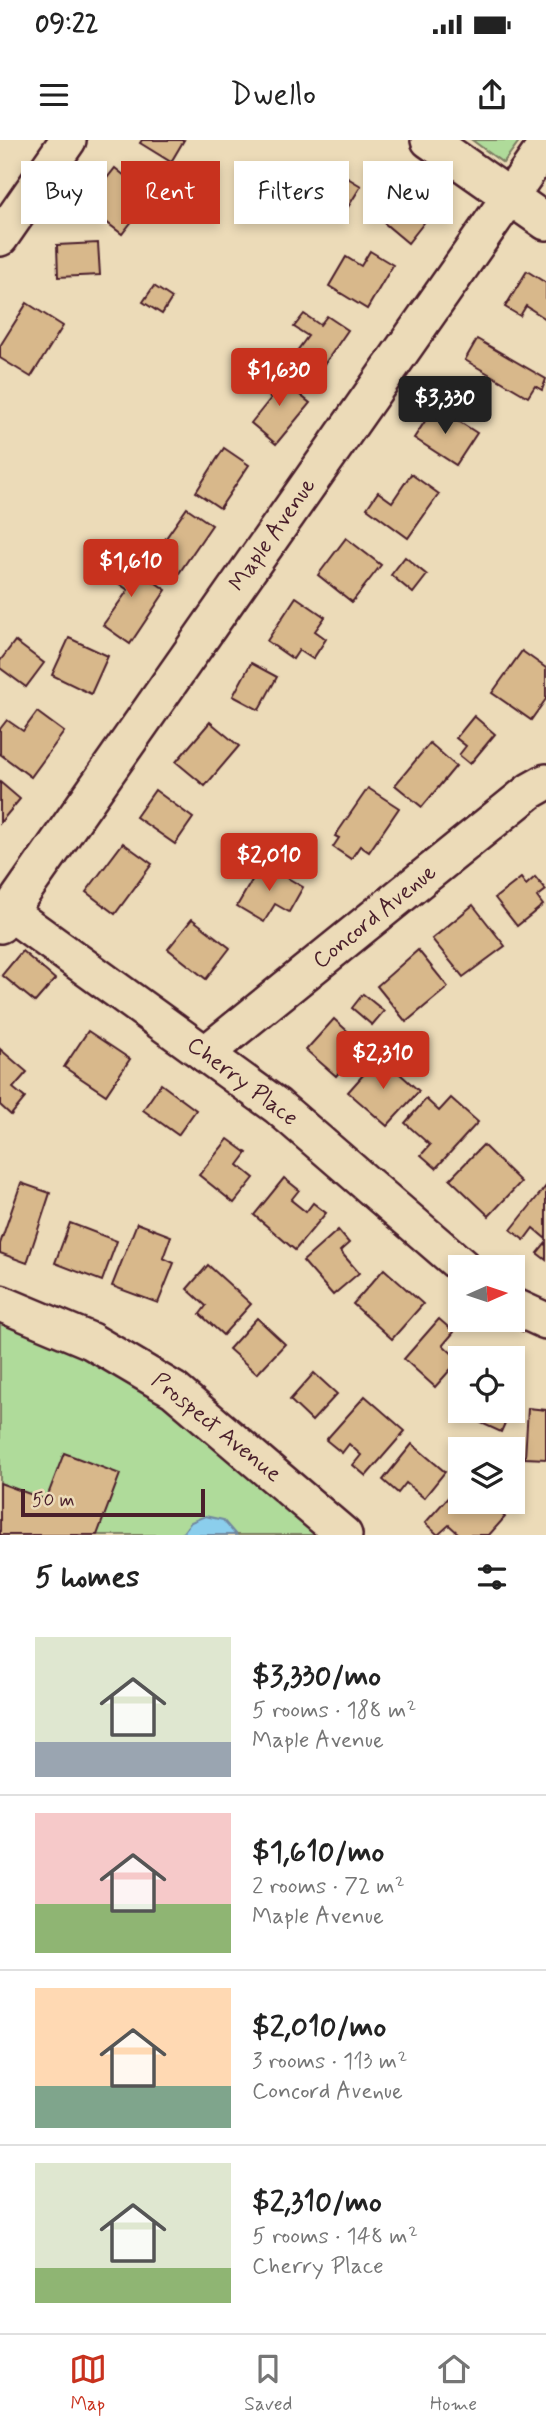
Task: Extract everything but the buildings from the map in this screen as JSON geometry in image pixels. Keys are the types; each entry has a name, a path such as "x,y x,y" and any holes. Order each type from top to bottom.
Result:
{"street":[{"path":"0,239 68,140"},
{"path":"429,140 546,222"},
{"name":"Maple Avenue","path":"5,919 546,145"},
{"name":"Concord Avenue","path":"205,1054 541,795"},
{"name":"Cherry Place","path":"5,919 205,1054 276,1106 449,1255"},
{"name":"Prospect Avenue","path":"0,1303 91,1341 174,1390 344,1535"},
{"path":"525,1311 546,1321"}],"green space":[{"path":"472,140 520,140 503,163"},
{"path":"0,1303 91,1341 344,1535 0,1535"}],"water":[{"path":"205,1516 223,1520 236,1535 181,1535 191,1522"}]}
